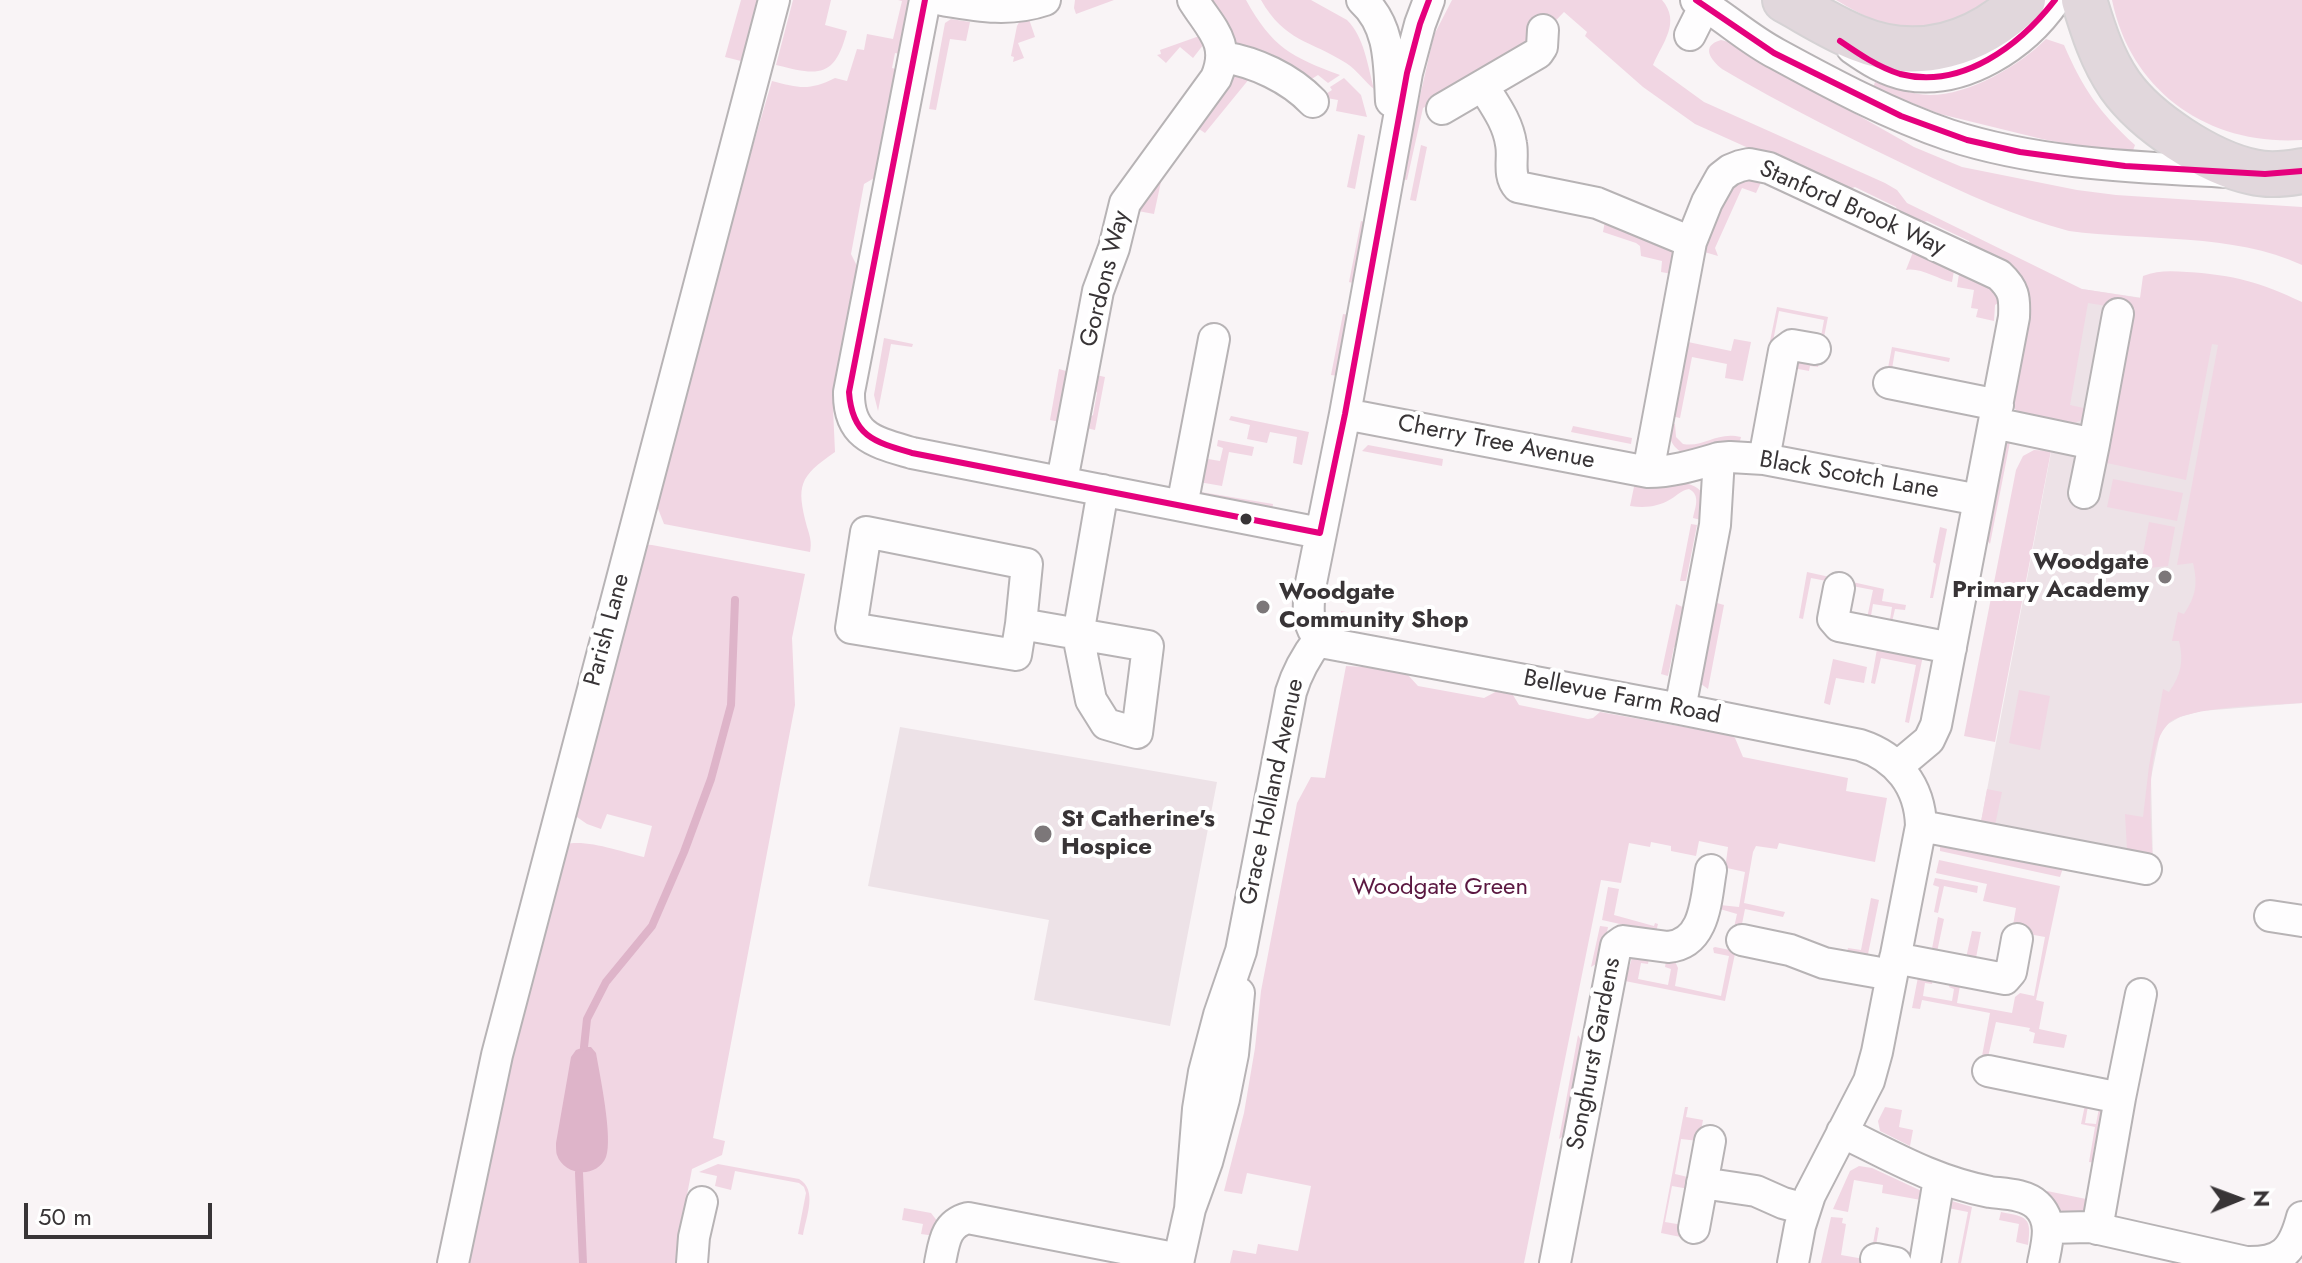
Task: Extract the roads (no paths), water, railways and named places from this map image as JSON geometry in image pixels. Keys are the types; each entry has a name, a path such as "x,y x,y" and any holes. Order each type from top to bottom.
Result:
{"highway":[{"path":"1785,0 1860,39 1891,49 1920,51 1949,46 1976,35 2023,0"},
{"path":"2084,0 2106,63 2134,102 2202,151 2234,167 2286,174"}],"street":[{"name":"Parish Lane","path":"453,1263 497,1055 774,0"},
{"path":"925,0 849,392 851,417 865,436 912,453 1320,533"},
{"path":"942,0 1003,8 1045,0"},
{"path":"1193,0 1220,42 1223,57 1255,64 1296,87 1313,102"},
{"path":"1362,0 1377,17 1384,37 1389,69 1392,147"},
{"path":"1319,639 1313,631 1308,603 1320,533 1345,414 1392,147 1414,46 1429,0"},
{"path":"1776,0 1873,63 1922,77 1949,74 1988,59 2025,35 2055,0"},
{"path":"1690,35 1700,3 1774,53 1901,116 1957,137 2020,152 2139,167 2286,174"},
{"path":"1442,109 1538,53 1542,47 1543,30"},
{"name":"Gordons Way","path":"1062,481 1098,291 1114,248 1125,203 1216,78 1223,57"},
{"path":"1483,86 1508,131 1512,146 1513,181 1518,187 1597,203 1691,242"},
{"name":"Stanford Brook Way","path":"1648,472 1691,242 1707,202 1721,177 1730,170 1759,165 1769,168 1999,275 2009,284 2014,298 2014,317 1933,734 1898,766"},
{"path":"2084,493 2118,314"},
{"path":"1182,506 1214,339"},
{"path":"1764,459 1784,351 1792,345 1815,349"},
{"path":"1889,383 2094,444"},
{"name":"Cherry Tree Avenue","path":"1345,414 1648,472"},
{"path":"1648,472 1664,472 1719,458 1715,525 1680,709"},
{"name":"Black Scotch Lane","path":"1719,458 1764,459 1979,500"},
{"path":"1021,624 1078,635 1103,490"},
{"path":"866,532 1027,564 1021,624 1016,655 851,628 866,532"},
{"path":"1839,588 1833,619 1839,626 1951,648"},
{"name":"Bellevue Farm Road","path":"1319,639 1334,645 1860,745 1898,766"},
{"name":"Grace Holland Avenue","path":"1179,1261 1190,1209 1207,1162 1233,1054 1238,1021 1241,951 1291,692 1305,657 1319,639"},
{"path":"1793,1263 1805,1209 1819,1173 1869,1081 1877,1052 1921,826 1914,790 1898,766"},
{"path":"1921,826 2146,869"},
{"name":"Songhurst Gardens","path":"1555,1263 1616,946 1623,941 1668,947 1686,942 1701,923 1711,870"},
{"path":"2270,916 2302,921"},
{"path":"1742,940 1790,950 1824,963 2005,979 2011,972 2017,939"},
{"path":"2097,1229 2141,994"},
{"path":"1988,1071 2120,1098"},
{"path":"1842,1132 1939,1179 2027,1199 2042,1211 2048,1228 2043,1263"},
{"path":"1694,1228 1710,1141"},
{"path":"1925,1263 1939,1179"},
{"path":"1702,1183 1756,1191 1805,1209"},
{"path":"692,1263 702,1202"},
{"path":"2048,1228 2080,1226 2246,1262 2294,1256 2302,1217"},
{"path":"940,1263 950,1228 957,1221 968,1218 1179,1261"}],"waterway":[{"path":"584,1047 587,1019 606,982 652,926 711,779 731,705 735,600"},
{"path":"579,1173 583,1263"}],"place":[{"name":"Woodgate Primary Academy","path":"2165,577"},
{"name":"Woodgate Community Shop","path":"1263,607"},
{"name":"St Catherine's Hospice","path":"1043,834"}],"park label":[{"name":"Woodgate Green","path":"1440,888"}]}
